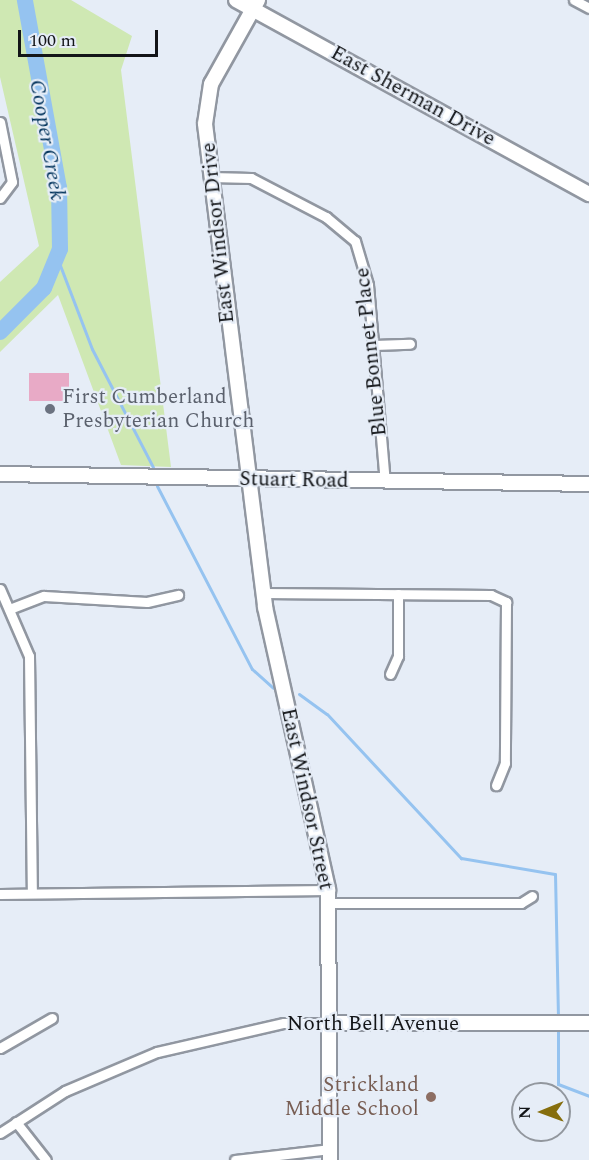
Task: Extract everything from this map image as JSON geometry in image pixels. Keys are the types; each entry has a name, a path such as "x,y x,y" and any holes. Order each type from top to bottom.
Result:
{"street":[{"name":"East Sherman Drive","path":"236,0 255,5 589,194"},
{"path":"574,0 589,8"},
{"name":"East Windsor Drive","path":"245,479 205,108 211,84 255,5"},
{"path":"0,122 12,182 0,198"},
{"name":"Blue Bonnet Place","path":"211,177 251,178 326,217 355,241 368,285 385,482"},
{"path":"374,345 411,344"},
{"name":"Stuart Road","path":"0,474 589,484"},
{"name":"East Windsor Street","path":"245,479 263,593 328,897 327,1023 330,1155"},
{"path":"0,589 12,609 29,656 32,893"},
{"path":"263,593 491,595 506,602 505,764 496,784"},
{"path":"390,674 398,656 398,594"},
{"path":"12,609 44,596 147,602 178,595"},
{"path":"0,894 328,897 521,903 532,896"},
{"path":"0,1048 52,1018"},
{"name":"North Bell Avenue","path":"0,1133 65,1091 157,1052 284,1023 582,1023"},
{"path":"16,1122 46,1160"},
{"path":"235,1160 330,1155"}],"green space":[{"path":"0,0 71,0 132,36 121,70 171,467 121,465 58,295 0,352 0,282 39,246 0,77"}],"building":[{"path":"29,373 69,373 69,401 29,401"}],"waterway":[{"name":"Cooper Creek","path":"0,332 44,288 60,249 59,188 25,0"},
{"path":"58,260 92,349 153,467"},
{"path":"157,486 252,669 273,688"},
{"path":"299,694 327,714 461,858 555,874 558,1020"},
{"path":"558,1027 558,1084 589,1096"}],"place":[{"name":"First Cumberland Presbyterian Church","path":"50,409"},
{"name":"Strickland Middle School","path":"431,1097"}]}
